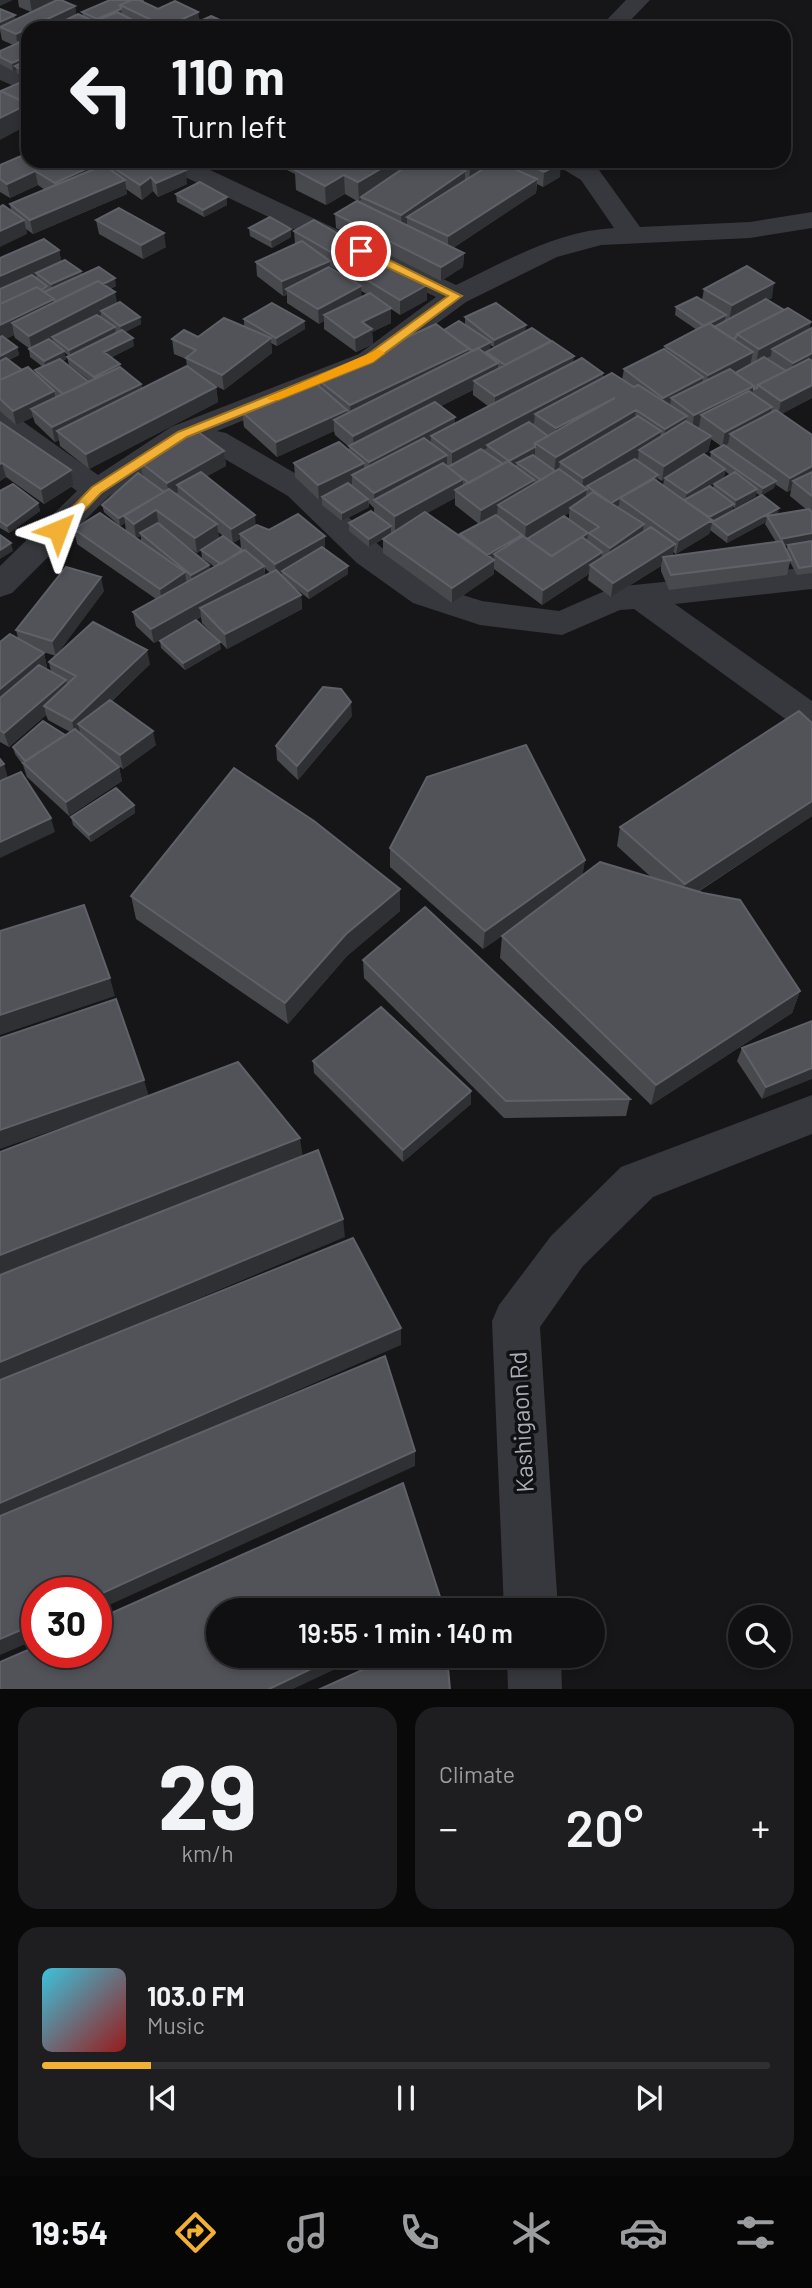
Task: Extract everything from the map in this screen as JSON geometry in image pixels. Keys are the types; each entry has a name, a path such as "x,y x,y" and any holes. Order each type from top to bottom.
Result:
{"street":[{"path":"617,21 639,0"},
{"path":"0,70 21,81"},
{"path":"186,168 456,296"},
{"path":"578,168 590,175 631,234"},
{"path":"0,585 97,490 182,434 369,359 456,296 547,251 600,237 750,230 812,220"},
{"path":"0,420 97,490"},
{"path":"182,434 215,440 299,489 369,555 425,595 480,614 562,623 614,599 812,578"},
{"path":"640,596 812,720"},
{"name":"Kashigaon Rd","path":"530,1598 516,1321 567,1251 637,1182 812,1114"},
{"path":"535,1668 536,1689"}],"building":[{"path":"57,0 75,6 43,21 21,21 21,32 16,34 0,27"},
{"path":"110,0 132,0 120,5 121,9 97,19 82,12"},
{"path":"139,0 158,9 175,1 198,12 179,21 153,21 120,5"},
{"path":"0,9 15,15 0,22"},
{"path":"117,12 134,21 100,21 98,20"},
{"path":"78,14 91,20 89,21 64,21"},
{"path":"211,16 222,21 200,21"},
{"path":"18,43 21,45 21,59 12,63 0,57 0,51"},
{"path":"19,83 21,101 1,91"},
{"path":"0,91 21,101 21,108 0,118"},
{"path":"21,156 21,168 88,168 55,183 35,171 7,184 0,179 0,165"},
{"path":"97,168 108,168 125,180 30,220 10,204"},
{"path":"114,168 186,170 156,183 151,177 140,185"},
{"path":"382,168 358,182 344,175 325,186 295,170"},
{"path":"404,168 458,168 465,171 401,215 361,197"},
{"path":"485,168 512,168 537,179 448,236 407,217"},
{"path":"536,168 552,168 544,172"},
{"path":"200,182 227,197 203,210 176,194"},
{"path":"357,201 464,253 441,267 335,214"},
{"path":"3,205 24,220 0,231 0,207"},
{"path":"119,208 164,233 141,245 96,220"},
{"path":"270,217 291,229 271,240 249,228"},
{"path":"314,220 363,248 343,259 294,231"},
{"path":"44,239 59,250 0,276 0,258"},
{"path":"302,241 330,261 282,281 256,262"},
{"path":"369,251 427,285 400,300 342,265"},
{"path":"65,260 81,271 51,284 36,273"},
{"path":"747,266 774,283 732,305 704,289"},
{"path":"99,267 115,278 103,284 98,281 55,302 44,292"},
{"path":"329,267 361,286 318,309 286,289"},
{"path":"32,275 47,286 41,290 37,287 0,304 0,289"},
{"path":"98,281 115,292 29,336 12,323"},
{"path":"37,287 54,299 0,325 0,304"},
{"path":"370,293 391,308 362,322 372,329 355,338 324,315"},
{"path":"697,297 726,315 704,326 676,307"},
{"path":"766,299 784,310 737,334 733,339 714,327"},
{"path":"120,302 140,317 120,326 101,311"},
{"path":"272,303 304,321 276,338 244,319"},
{"path":"496,303 526,325 494,340 465,317"},
{"path":"788,308 811,322 759,349 737,334"},
{"path":"97,315 115,327 69,350 52,337"},
{"path":"224,318 271,338 222,375 186,358 196,350 172,339 184,330 198,337"},
{"path":"459,321 491,342 473,351 444,330"},
{"path":"709,323 753,352 708,375 665,346"},
{"path":"436,324 469,349 350,405 317,379"},
{"path":"532,328 551,341 505,365 486,352"},
{"path":"812,328 812,353 793,363 772,349"},
{"path":"122,330 133,338 104,352 120,364 94,377 67,357"},
{"path":"0,337 17,347 0,356"},
{"path":"49,339 64,351 44,361 29,349"},
{"path":"552,341 574,356 495,396 474,381"},
{"path":"478,348 498,363 353,436 334,420"},
{"path":"664,349 703,377 663,398 624,369"},
{"path":"764,357 786,371 754,389 754,386 735,373"},
{"path":"6,358 22,370 0,380 0,361"},
{"path":"582,358 603,373 452,452 431,436"},
{"path":"60,359 89,382 63,394 35,370"},
{"path":"809,359 812,361 812,385 781,401 758,385"},
{"path":"187,366 216,387 86,454 57,431"},
{"path":"28,367 54,391 13,411 0,399 0,380"},
{"path":"120,367 141,384 52,427 31,409"},
{"path":"730,369 754,386 694,415 671,398"},
{"path":"612,373 634,387 638,385 687,416 665,429 636,410 556,457 535,443 615,398 556,428 535,414"},
{"path":"313,381 347,410 276,442 242,412"},
{"path":"749,391 772,407 725,432 701,415"},
{"path":"435,402 455,417 369,462 349,446"},
{"path":"776,410 812,435 812,466 790,478 730,434"},
{"path":"638,416 661,431 583,478 560,462"},
{"path":"686,421 711,436 664,466 639,450"},
{"path":"0,422 71,470 41,489 0,464"},
{"path":"529,422 548,436 535,443 535,447 509,461 487,445"},
{"path":"197,431 224,451 167,483 140,462"},
{"path":"424,438 447,455 374,493 352,475"},
{"path":"339,442 364,463 318,485 294,463"},
{"path":"724,445 776,481 763,488 711,452"},
{"path":"481,449 503,464 469,483 448,467"},
{"path":"704,454 725,469 687,493 665,478"},
{"path":"533,455 555,471 541,480 517,463"},
{"path":"635,459 658,475 611,503 587,486"},
{"path":"508,461 534,480 481,510 455,490"},
{"path":"443,463 463,479 395,516 374,500"},
{"path":"559,469 587,489 526,525 498,505"},
{"path":"201,472 255,515 231,529 177,485"},
{"path":"735,472 757,489 736,500 714,484"},
{"path":"812,472 812,496 793,481"},
{"path":"138,473 164,492 119,518 102,505"},
{"path":"654,479 712,520 679,540 620,498"},
{"path":"348,483 368,499 342,513 322,497"},
{"path":"13,484 38,503 7,526 0,521 0,491"},
{"path":"710,486 734,504 709,517 684,500"},
{"path":"169,489 217,524 195,538 156,510 134,524 124,516"},
{"path":"593,492 644,524 610,548 589,533 599,527 570,508"},
{"path":"762,495 779,508 728,535 712,522"},
{"path":"809,509 812,513 812,533 781,539 767,516"},
{"path":"371,511 391,526 369,539 349,523"},
{"path":"425,512 494,560 452,588 383,539"},
{"path":"100,513 185,572 160,589 74,529"},
{"path":"298,514 325,536 275,564 240,534 257,525 269,530"},
{"path":"496,515 522,535 487,555 460,534"},
{"path":"564,516 588,533 551,556 527,539"},
{"path":"158,523 209,565 191,575 140,533"},
{"path":"651,527 675,544 613,583 590,565"},
{"path":"0,535 11,543 0,550"},
{"path":"223,536 242,550 221,564 201,550"},
{"path":"523,536 552,556 582,537 602,552 543,590 494,554"},
{"path":"782,541 791,560 671,575 663,557"},
{"path":"812,541 812,566 799,568 788,545"},
{"path":"322,547 348,566 308,591 282,571"},
{"path":"245,550 264,566 151,629 133,612"},
{"path":"66,567 101,577 52,641 16,630"},
{"path":"276,570 301,595 225,634 200,608"},
{"path":"196,620 220,642 183,663 160,641"},
{"path":"93,622 147,650 72,721 44,706 76,676 49,662"},
{"path":"10,634 44,653 0,689 0,642"},
{"path":"39,665 66,680 4,733 0,730 0,698"},
{"path":"323,687 341,689 351,702 297,766 276,746"},
{"path":"110,700 153,731 120,755 78,724"},
{"path":"799,711 812,723 812,801 685,884 620,827"},
{"path":"43,721 65,735 25,761 13,747"},
{"path":"75,729 119,767 66,802 23,763"},
{"path":"526,745 585,860 485,931 390,848 427,777"},
{"path":"234,768 314,821 400,889 346,934 285,1003 131,896"},
{"path":"21,772 51,818 0,842 0,781"},
{"path":"116,788 134,805 89,835 71,817"},
{"path":"600,862 703,893 740,900 800,991 656,1085 502,936"},
{"path":"84,905 110,978 0,1015 0,931"},
{"path":"425,907 630,1099 506,1101 363,960"},
{"path":"116,999 144,1080 0,1130 0,1038"},
{"path":"381,1007 471,1091 403,1150 313,1061"},
{"path":"812,1021 812,1068 766,1087 742,1048"},
{"path":"238,1062 300,1138 0,1255 0,1152"},
{"path":"318,1150 343,1219 0,1362 0,1275"},
{"path":"353,1238 401,1328 0,1503 0,1380"},
{"path":"385,1356 415,1451 112,1589 112,1577 21,1577 21,1630 0,1639 0,1516"},
{"path":"403,1483 440,1598 206,1598 206,1668 313,1668 269,1689 0,1689 0,1662 21,1653 21,1668 112,1668 112,1613"},
{"path":"367,1668 448,1668 450,1689 320,1689"}],"slow traffic":[{"path":"274,398 379,353"}],"route":[{"path":"58,530 97,490 182,434 369,359 456,296 361,251"}]}
